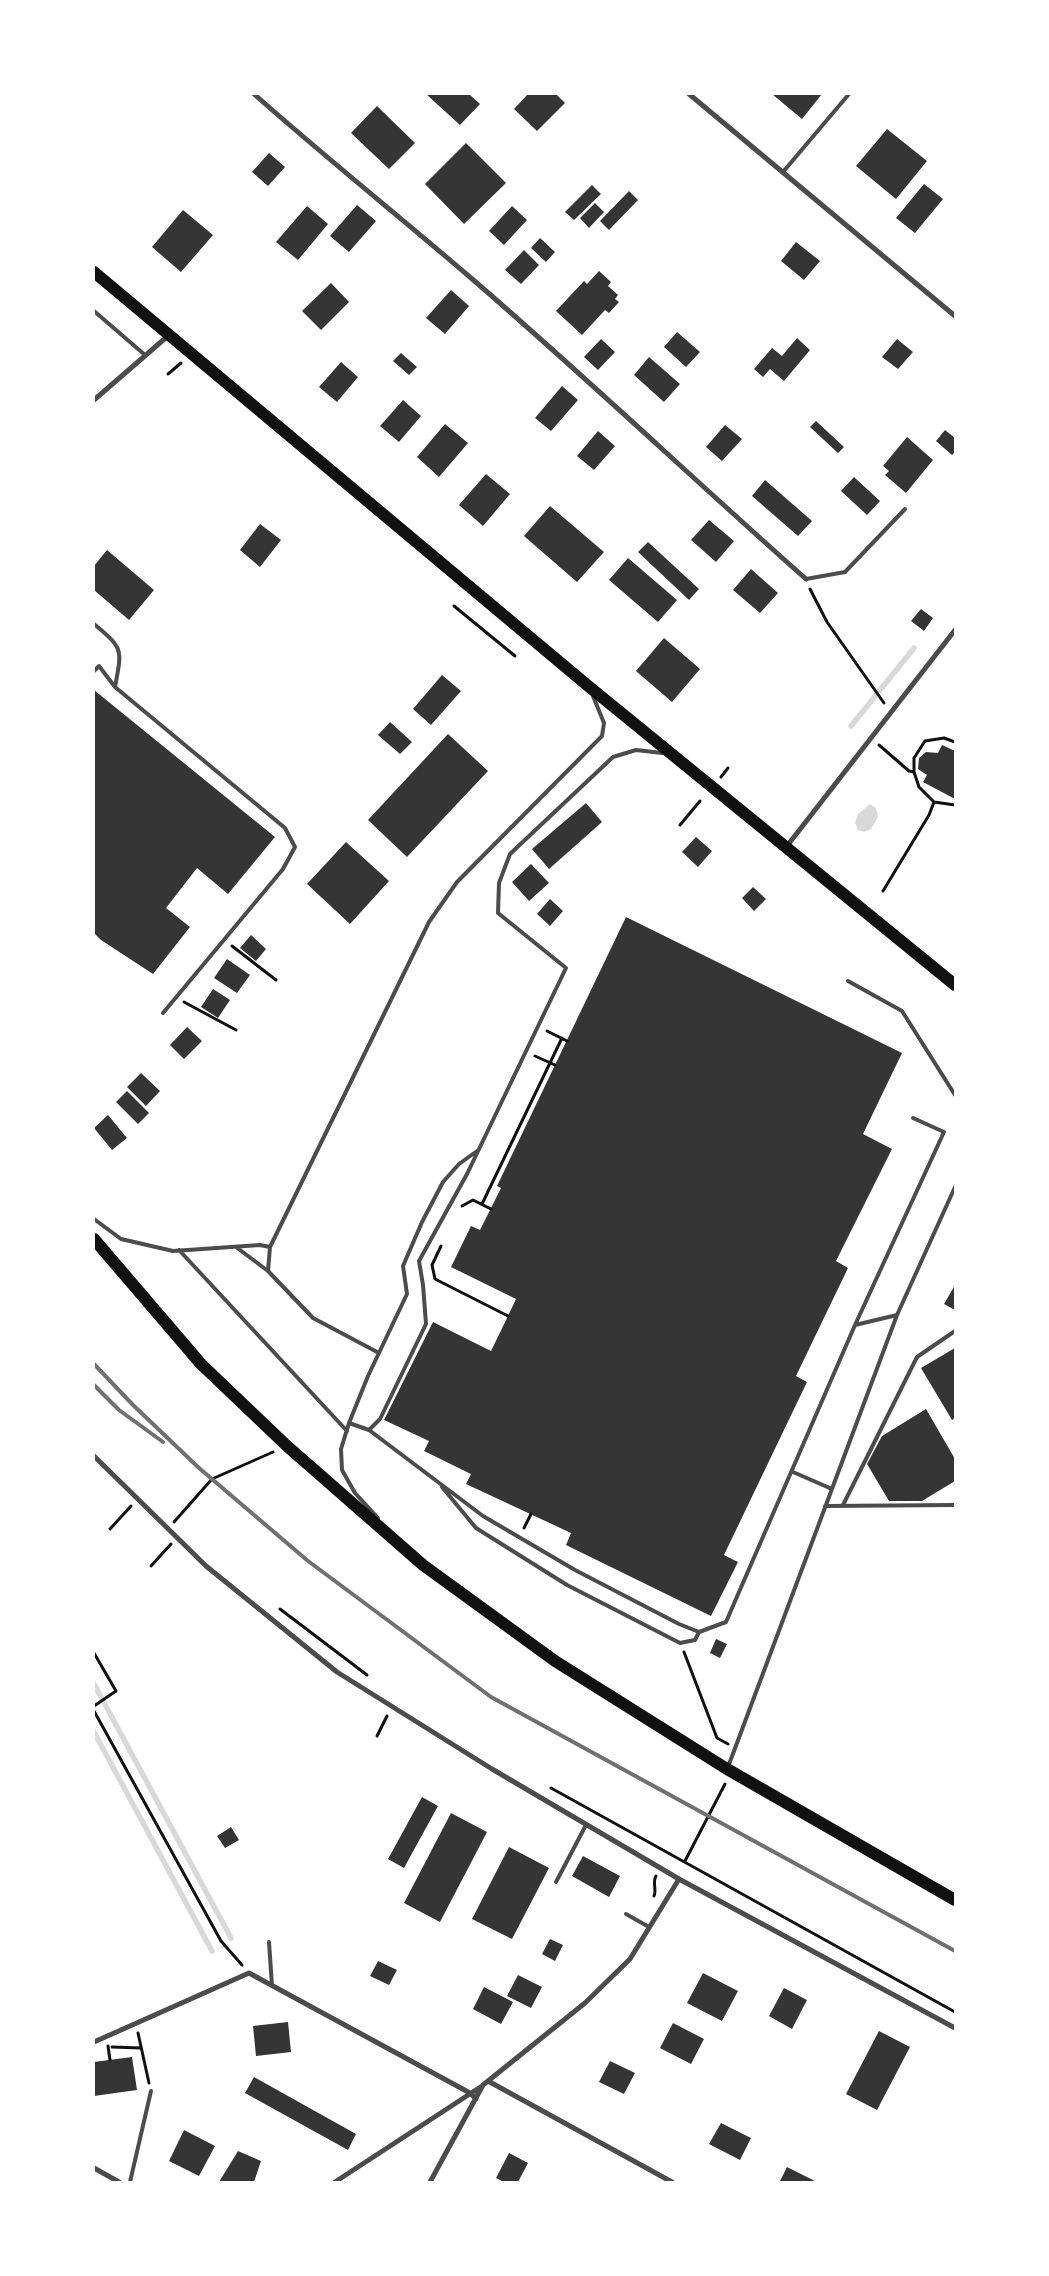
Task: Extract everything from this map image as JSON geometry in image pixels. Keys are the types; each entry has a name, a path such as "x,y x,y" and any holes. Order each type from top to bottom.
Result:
{"main road":[{"path":"94,272 587,685 955,985"},
{"path":"94,1239 201,1364 287,1446 423,1565 555,1661 727,1769 955,1900"}],"street":[{"path":"254,94 321,153 471,278 806,579"},
{"path":"689,94 955,316"},
{"path":"94,400 169,334"},
{"path":"786,846 955,630"},
{"path":"94,1456 206,1566 337,1672 679,1880 955,2028"},
{"path":"430,2182 483,2086 585,2003 630,1959 679,1880"},
{"path":"94,2042 249,1973 470,2092 476,2099"},
{"path":"488,2081 672,2182"},
{"path":"335,2182 470,2092 483,2086"},
{"path":"94,2168 119,2182"}],"lane":[{"path":"783,172 849,94"},
{"path":"94,311 145,356"},
{"path":"806,579 845,572 905,509"},
{"path":"94,624 115,642 121,655 115,687"},
{"path":"94,671 99,666 115,687 285,828 295,847 283,868 163,1014"},
{"path":"268,1271 270,1248 429,922 457,882 602,736 604,723 601,712 587,685"},
{"path":"369,1430 380,1419 426,1324 419,1260 478,1150 566,968 498,913 499,883 510,854 612,758 636,750 654,750 674,756"},
{"path":"848,981 902,1011 955,1095"},
{"path":"437,1482 476,1528 566,1585 680,1643 695,1640 699,1632 726,1622 855,1325 944,1132 913,1118"},
{"path":"423,1565 355,1493 342,1470 341,1449 349,1423 407,1294 403,1266 422,1222 443,1182 459,1164 478,1150"},
{"path":"727,1769 897,1315 955,1188"},
{"path":"94,1219 120,1239 179,1250 260,1245 270,1248"},
{"path":"236,1247 268,1271 313,1318 379,1353"},
{"path":"179,1250 347,1431"},
{"path":"855,1325 897,1315"},
{"path":"843,1505 917,1357 955,1332"},
{"path":"349,1423 369,1430 483,1516 575,1570 699,1632"},
{"path":"792,1472 832,1489"},
{"path":"825,1506 955,1505"},
{"path":"556,1882 586,1824"},
{"path":"626,1914 649,1927"},
{"path":"269,1942 272,1986"},
{"path":"130,2182 151,2091"}],"path":[{"path":"813,594 815,602 874,690 880,696"},
{"path":"454,606 515,656"},
{"path":"871,738 909,771 914,772"},
{"path":"955,742 944,738 925,741 914,758 914,772 919,786 934,802 955,806"},
{"path":"720,777 728,768"},
{"path":"680,826 700,801"},
{"path":"883,891 929,815 934,802"},
{"path":"224,939 276,980"},
{"path":"176,998 236,1030"},
{"path":"538,1026 566,1040"},
{"path":"482,1204 562,1038"},
{"path":"526,1051 555,1065"},
{"path":"460,1206 473,1200 491,1208"},
{"path":"444,1240 432,1265 435,1279 508,1316"},
{"path":"168,1528 212,1479 287,1446"},
{"path":"110,1529 138,1498"},
{"path":"520,1538 531,1514"},
{"path":"169,1517 181,1527"},
{"path":"151,1566 178,1537"},
{"path":"276,1606 369,1677"},
{"path":"680,1643 718,1738 735,1748"},
{"path":"94,1654 116,1691 94,1706"},
{"path":"377,1736 392,1706"},
{"path":"94,1711 222,1941 249,1973"},
{"path":"685,1861 726,1784"},
{"path":"548,1787 676,1856 955,2012"},
{"path":"652,1898 656,1892 654,1880 660,1869 676,1856"},
{"path":"136,2022 151,2091"},
{"path":"108,2046 141,2048"}],"shaded area":[{"path":"870,804 876,808 878,817 871,829 864,832 858,830 855,823 858,814"}],"building":[{"path":"426,94 469,94 480,104 460,125"},
{"path":"528,94 556,94 565,103 537,131 514,109"},
{"path":"772,94 822,94 802,119"},
{"path":"377,106 415,143 389,169 351,133"},
{"path":"887,129 927,161 896,199 856,166"},
{"path":"466,143 506,183 464,224 425,184"},
{"path":"269,153 285,167 268,186 252,172"},
{"path":"924,184 943,199 915,233 896,218"},
{"path":"592,185 601,194 574,220 565,212"},
{"path":"629,191 638,200 609,230 600,221"},
{"path":"595,203 604,212 589,228 580,218"},
{"path":"357,205 376,221 349,252 330,236"},
{"path":"307,206 328,224 298,260 276,242"},
{"path":"512,206 527,220 504,245 489,231"},
{"path":"183,210 213,235 181,272 152,247"},
{"path":"540,238 555,252 546,262 531,248"},
{"path":"796,242 820,261 804,280 781,261"},
{"path":"524,250 539,265 521,284 505,270"},
{"path":"599,271 611,282 608,286 618,295 615,299 619,302 609,313 605,310 582,335 556,311 584,281 587,284"},
{"path":"331,283 349,302 321,330 302,311"},
{"path":"451,290 469,306 445,334 426,318"},
{"path":"677,332 700,352 686,367 664,347"},
{"path":"797,338 810,350 784,381 770,369 763,377 754,369 772,348 782,356"},
{"path":"601,339 615,352 598,370 584,357"},
{"path":"897,339 913,352 898,369 882,357"},
{"path":"401,353 417,367 409,375 393,361"},
{"path":"649,357 680,384 664,402 634,375"},
{"path":"341,362 358,377 337,402 319,387"},
{"path":"562,386 578,400 551,431 535,418"},
{"path":"403,400 421,416 399,442 380,426"},
{"path":"816,421 844,447 838,453 810,427"},
{"path":"445,424 468,443 439,477 417,457"},
{"path":"725,425 742,439 722,461 706,447"},
{"path":"945,430 955,438 955,452 952,455 936,441"},
{"path":"598,431 615,446 594,470 577,456"},
{"path":"907,437 933,460 906,493 885,475 889,471 883,466"},
{"path":"486,474 510,494 483,526 459,505"},
{"path":"854,477 880,501 867,515 841,491"},
{"path":"765,480 812,521 798,536 752,496"},
{"path":"550,506 604,552 577,582 524,536"},
{"path":"709,520 734,541 716,562 691,540"},
{"path":"260,524 281,540 260,567 240,550"},
{"path":"648,542 699,589 689,600 638,552"},
{"path":"107,550 154,590 129,620 94,590 94,566"},
{"path":"628,558 677,600 658,622 609,580"},
{"path":"751,569 778,593 760,613 733,590"},
{"path":"921,609 933,618 924,631 911,621"},
{"path":"664,638 700,669 672,702 636,671"},
{"path":"442,675 461,691 431,725 413,709"},
{"path":"94,690 275,837 228,894 197,868 166,908 190,927 153,974 101,940 94,933"},
{"path":"390,722 412,742 400,754 378,735"},
{"path":"448,734 488,771 407,857 368,820"},
{"path":"942,745 955,751 955,799 923,782 927,775 918,769 919,758 926,752 938,753"},
{"path":"586,803 602,822 549,869 532,849"},
{"path":"696,837 712,851 698,867 682,852"},
{"path":"346,842 389,881 350,924 307,884"},
{"path":"531,864 549,883 529,901 512,882"},
{"path":"753,887 766,899 754,911 742,898"},
{"path":"550,899 563,911 550,926 537,914"},
{"path":"626,917 902,1053 863,1134 892,1149 836,1261 848,1268 796,1376 807,1382 724,1555 738,1562 711,1616 566,1545 571,1533 466,1484 471,1474 424,1451 429,1441 384,1420 433,1322 491,1351 508,1316 516,1299 451,1267 471,1226 480,1230 501,1188 497,1186"},
{"path":"251,935 266,949 256,961 240,948"},
{"path":"227,959 250,975 237,993 214,978"},
{"path":"213,989 230,1000 218,1018 201,1007"},
{"path":"187,1027 202,1041 184,1059 170,1045"},
{"path":"141,1073 160,1091 146,1106 127,1087"},
{"path":"127,1091 149,1113 138,1124 116,1102"},
{"path":"108,1115 127,1138 112,1150 94,1128"},
{"path":"955,1285 955,1310 944,1304"},
{"path":"955,1348 955,1418 952,1420 921,1368"},
{"path":"926,1409 955,1459 955,1481 922,1501 889,1501 867,1464 882,1436"},
{"path":"716,1639 727,1644 720,1658 710,1653"},
{"path":"422,1797 438,1806 404,1868 388,1859"},
{"path":"451,1813 487,1832 440,1922 404,1903"},
{"path":"231,1827 239,1840 225,1848 217,1836"},
{"path":"509,1847 549,1868 512,1939 472,1919"},
{"path":"583,1856 620,1876 609,1897 572,1876"},
{"path":"550,1939 563,1945 555,1961 542,1954"},
{"path":"378,1961 397,1970 389,1985 370,1976"},
{"path":"703,1973 738,1991 722,2021 687,2003"},
{"path":"518,1975 542,1987 531,2008 507,1996"},
{"path":"484,1987 513,2002 501,2024 473,2009"},
{"path":"784,1988 807,2000 792,2029 769,2016"},
{"path":"288,2022 291,2052 256,2056 253,2026"},
{"path":"673,2023 704,2039 691,2064 660,2048"},
{"path":"879,2031 910,2047 877,2110 846,2094"},
{"path":"132,2057 137,2090 94,2096 94,2062"},
{"path":"610,2061 635,2073 624,2094 599,2082"},
{"path":"254,2077 356,2134 348,2150 245,2093"},
{"path":"721,2123 751,2138 740,2160 709,2144"},
{"path":"184,2130 215,2146 199,2176 169,2161"},
{"path":"238,2151 261,2161 254,2182 219,2182"},
{"path":"509,2153 528,2163 518,2182 504,2182 496,2178"},
{"path":"787,2167 817,2182 780,2181"}],"waterway":[{"path":"851,726 914,648"},
{"path":"94,1684 231,1938"},
{"path":"94,1732 212,1951"}],"railway":[{"path":"94,1364 133,1405 199,1468 308,1561 491,1697 955,1951"},
{"path":"94,1385 119,1410 163,1442"}]}
